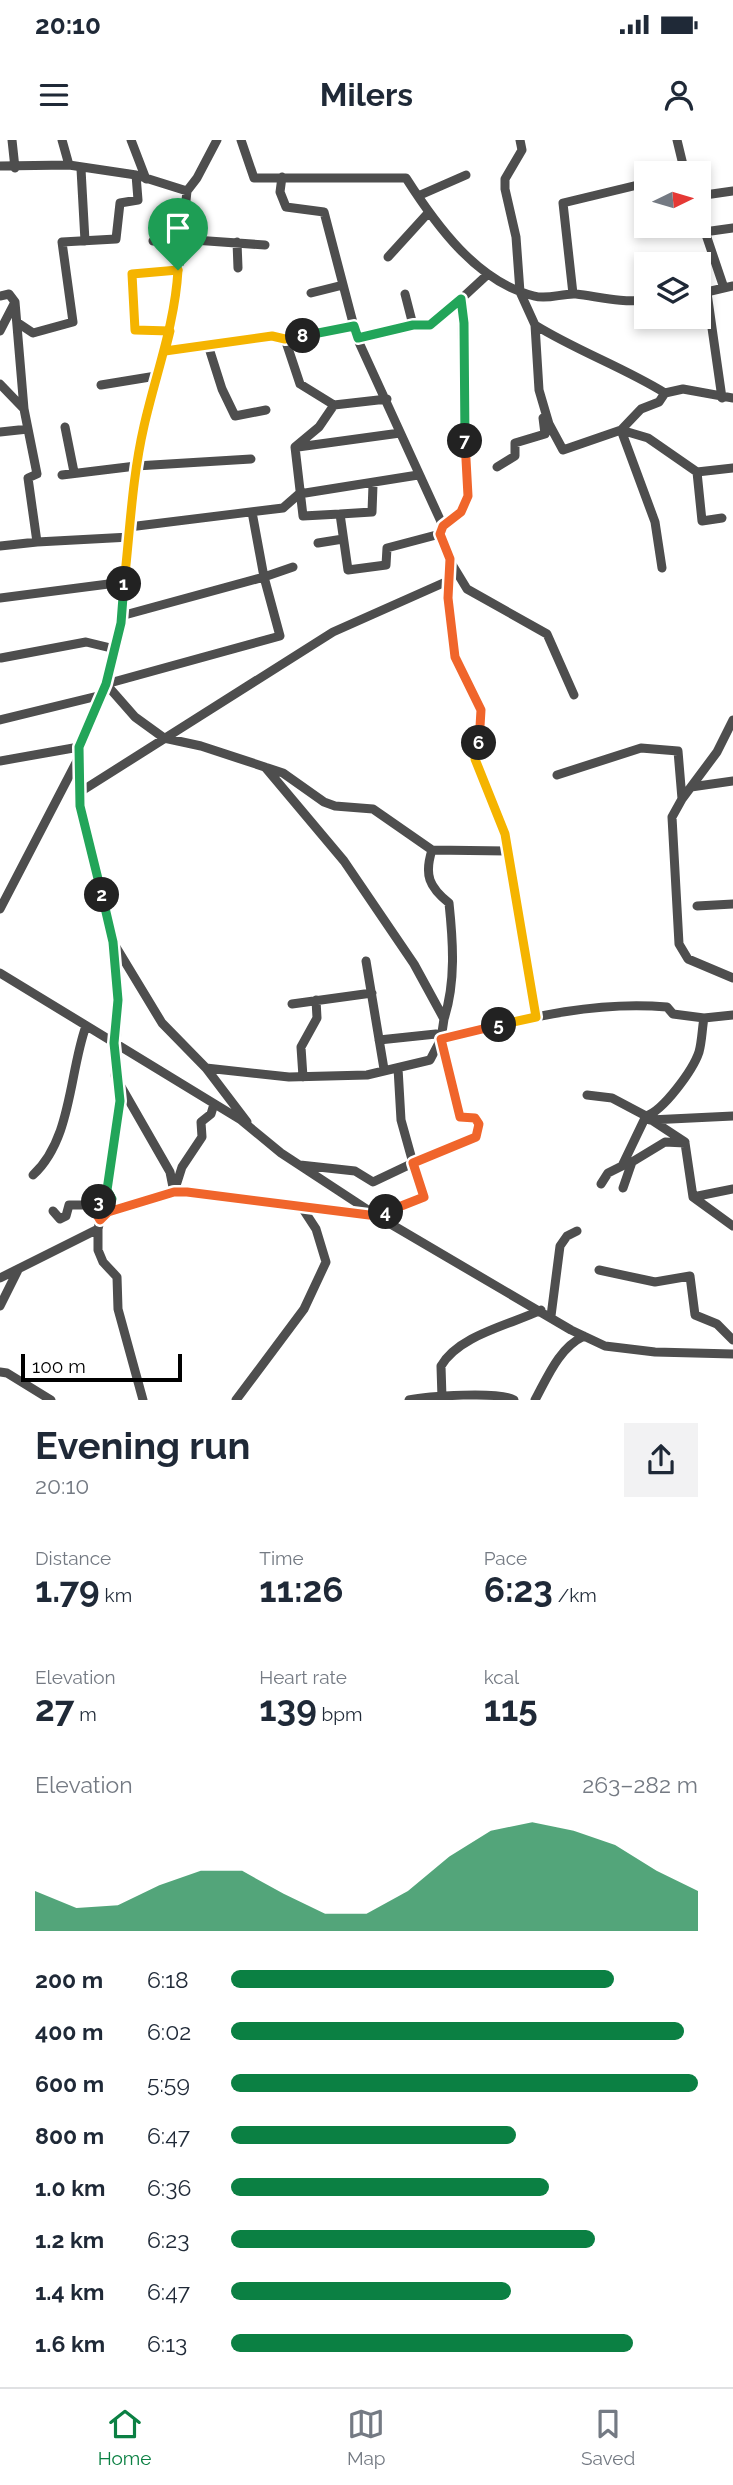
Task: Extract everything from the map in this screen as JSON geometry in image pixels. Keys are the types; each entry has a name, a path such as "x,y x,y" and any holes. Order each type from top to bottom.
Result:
{"street":[{"path":"12,140 15,168"},
{"path":"62,140 69,165"},
{"path":"18,323 33,333 73,322 62,242 116,239 120,203 138,200 141,177 131,140"},
{"path":"0,909 79,752 106,684 121,616 136,466 156,376 170,331 187,191 217,140"},
{"path":"241,140 254,178 406,177 429,212 487,275 520,292 543,298 573,294 634,301"},
{"path":"497,467 515,456 515,443 545,434 535,325 520,292 516,237 505,178 522,150 520,140"},
{"path":"677,140 682,161"},
{"path":"0,166 15,168 69,165 141,177 187,191"},
{"path":"81,169 85,241"},
{"path":"418,196 466,175"},
{"path":"282,177 280,192 286,207 324,212 358,338 387,399 441,530 450,559 467,589 547,634 574,695"},
{"path":"573,294 563,203 634,186"},
{"path":"711,194 733,191"},
{"path":"388,257 429,212"},
{"path":"711,231 733,228"},
{"path":"707,238 729,287 711,291"},
{"path":"153,241 180,239 265,245"},
{"path":"237,242 238,268"},
{"path":"170,331 135,330 132,274 178,270"},
{"path":"358,338 413,325 430,325 487,275"},
{"path":"311,293 343,285"},
{"path":"0,296 9,293 15,302 24,409 37,474 28,478 37,542"},
{"path":"405,295 413,325"},
{"path":"340,514 348,570 386,565 387,548 441,530 461,512 468,496 461,299"},
{"path":"0,331 15,302"},
{"path":"535,325 566,345 635,374 665,393"},
{"path":"165,351 272,336 285,339 354,326"},
{"path":"710,329 722,398"},
{"path":"285,339 300,384 334,405 387,399"},
{"path":"208,345 222,389 235,416 266,410"},
{"path":"101,385 156,376"},
{"path":"0,384 24,409"},
{"path":"539,390 549,424 563,450 621,430 641,409 659,402 665,393 683,389 733,398"},
{"path":"295,447 319,427 334,405"},
{"path":"65,427 74,472"},
{"path":"0,432 28,429"},
{"path":"621,430 648,438 697,472 733,468"},
{"path":"621,430 655,522 662,569"},
{"path":"295,447 400,433"},
{"path":"295,447 303,516 372,512 373,485"},
{"path":"62,475 136,466 251,459"},
{"path":"697,472 702,521 722,518"},
{"path":"0,546 129,532 283,508 299,494 373,485 418,475"},
{"path":"106,684 280,636 264,577 253,512"},
{"path":"318,543 343,539"},
{"path":"450,559 448,598 455,657 481,710 481,736 475,759 500,820 536,1017"},
{"path":"121,616 293,567"},
{"path":"80,792 332,632 450,580"},
{"path":"0,598 124,582"},
{"path":"1,658 86,642 115,649"},
{"path":"106,684 135,717 164,738 283,773 324,802 347,808 373,809 432,850 506,851"},
{"path":"0,720 102,695"},
{"path":"733,720 717,752 671,817 679,944 688,959 733,978"},
{"path":"557,775 641,748 678,751 682,799"},
{"path":"0,761 79,752"},
{"path":"53,1211 60,1219 66,1216 69,1205 91,1205 112,1199 107,1190 120,1101 115,1076 114,1043 118,1000 113,942 80,806 79,752"},
{"path":"263,766 344,861 402,943 444,1019"},
{"path":"691,788 733,781"},
{"path":"206,1068 303,1077 367,1076 384,1069 430,1060 441,1039 452,978 449,902 432,888 428,880 427,867 432,850"},
{"path":"697,906 733,904"},
{"path":"113,942 162,1023 206,1068 253,1131"},
{"path":"366,961 384,1069"},
{"path":"0,973 214,1104 377,1216 584,1336 605,1346 655,1352 733,1354"},
{"path":"292,1004 372,993"},
{"path":"303,1077 301,1047 317,1018 316,1000"},
{"path":"441,1039 607,1004 667,1007 673,1014 704,1018 733,1015"},
{"path":"622,1166 648,1117 671,1095 698,1053 704,1018"},
{"path":"33,1175 42,1167 71,1096 76,1055 86,1027"},
{"path":"300,1165 355,1171 373,1182 476,1137 479,1124 475,1118 460,1117 441,1039 436,1034 379,1040"},
{"path":"0,1278 99,1224 108,1212 174,1192 377,1216 424,1197 401,1121 398,1068"},
{"path":"115,1076 170,1172 174,1192"},
{"path":"587,1095 612,1098 648,1117 685,1143 693,1198 733,1226"},
{"path":"174,1192 182,1167 202,1137 201,1122 211,1114 214,1104"},
{"path":"648,1117 733,1116"},
{"path":"601,1184 608,1173 632,1163 665,1142 685,1143"},
{"path":"623,1188 632,1163"},
{"path":"693,1198 733,1189"},
{"path":"91,1205 99,1224 98,1250 103,1262 117,1277 118,1309 143,1400"},
{"path":"236,1400 304,1308 326,1262 316,1229 301,1206"},
{"path":"551,1316 561,1246 566,1236 577,1231"},
{"path":"0,1306 19,1269"},
{"path":"600,1270 655,1282 690,1276 695,1315 717,1324 733,1340"},
{"path":"442,1398 441,1366 453,1351 486,1332 511,1325 541,1310"},
{"path":"535,1400 558,1359 571,1343 584,1336"},
{"path":"0,1372 7,1373 51,1400"},
{"path":"409,1400 506,1394 514,1400"}],"route":[{"path":"178,270 132,274 135,330 170,331 165,351 272,336 285,339 354,326 358,338 413,325 430,325 461,299 464,323 463,409 468,496 461,512 443,526 440,534 450,559 448,598 455,657 481,710 481,736 475,759 505,834 510,879 531,979 536,1017 441,1039 452,1076 456,1107 460,1117 475,1118 479,1124 476,1137 462,1146 413,1163 424,1197 377,1216 187,1192 174,1192 108,1212 100,1220 91,1205 112,1199 107,1190 120,1101 115,1076 114,1043 118,1000 113,942 80,806 79,747 106,684 121,623 136,466 156,376 170,331 178,270"}]}
